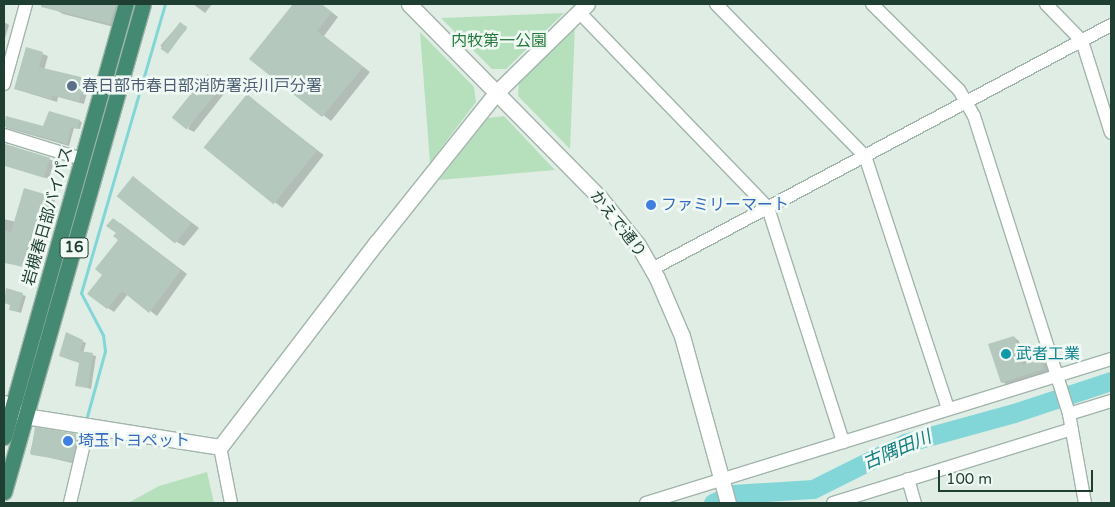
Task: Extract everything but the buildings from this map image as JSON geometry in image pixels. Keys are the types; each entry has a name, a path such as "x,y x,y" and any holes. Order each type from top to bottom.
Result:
{"highway":[{"name":"岩槻春日部バイパス","path":"4,492 14,409 126,4"},
{"name":"岩槻春日部バイパス","path":"4,437 143,4"}],"street":[{"path":"4,84 26,4"},
{"name":"かえで通り","path":"409,4 600,198 621,222 652,269 675,316 688,354 728,503"},
{"path":"716,4 865,156 948,409"},
{"path":"872,4 959,90 974,116 1069,414 1085,503"},
{"path":"1046,4 1082,41 1111,133"},
{"path":"231,503 220,447 377,242 496,93 583,8 768,208 843,442"},
{"path":"652,269 1111,25"},
{"path":"4,135 82,159"},
{"path":"646,503 723,484 843,442 948,409 1058,381 1111,359"},
{"path":"1069,414 1111,400"},
{"path":"14,409 88,427 220,447"},
{"path":"70,503 88,427"},
{"path":"833,503 1072,429"},
{"path":"908,479 915,503"}],"green space":[{"name":"内牧第一公園","path":"564,13 506,69 492,69 441,18"},
{"path":"575,25 570,149 518,96 519,81"},
{"path":"420,32 474,87 476,102 430,163"},
{"path":"504,116 555,170 439,180 488,118"},
{"path":"207,472 214,503 128,503 159,486"}],"waterway":[{"path":"86,420 105,351 103,335 81,293 165,4"},
{"name":"古隅田川","path":"713,503 733,494 813,489 905,443 1014,413 1111,381"}],"place":[{"name":"春日部市春日部消防署浜川戸分署","path":"72,86"},
{"name":"ファミリーマート","path":"651,205"},
{"name":"武者工業","path":"1006,354"},
{"name":"埼玉トヨペット","path":"68,441"}]}
